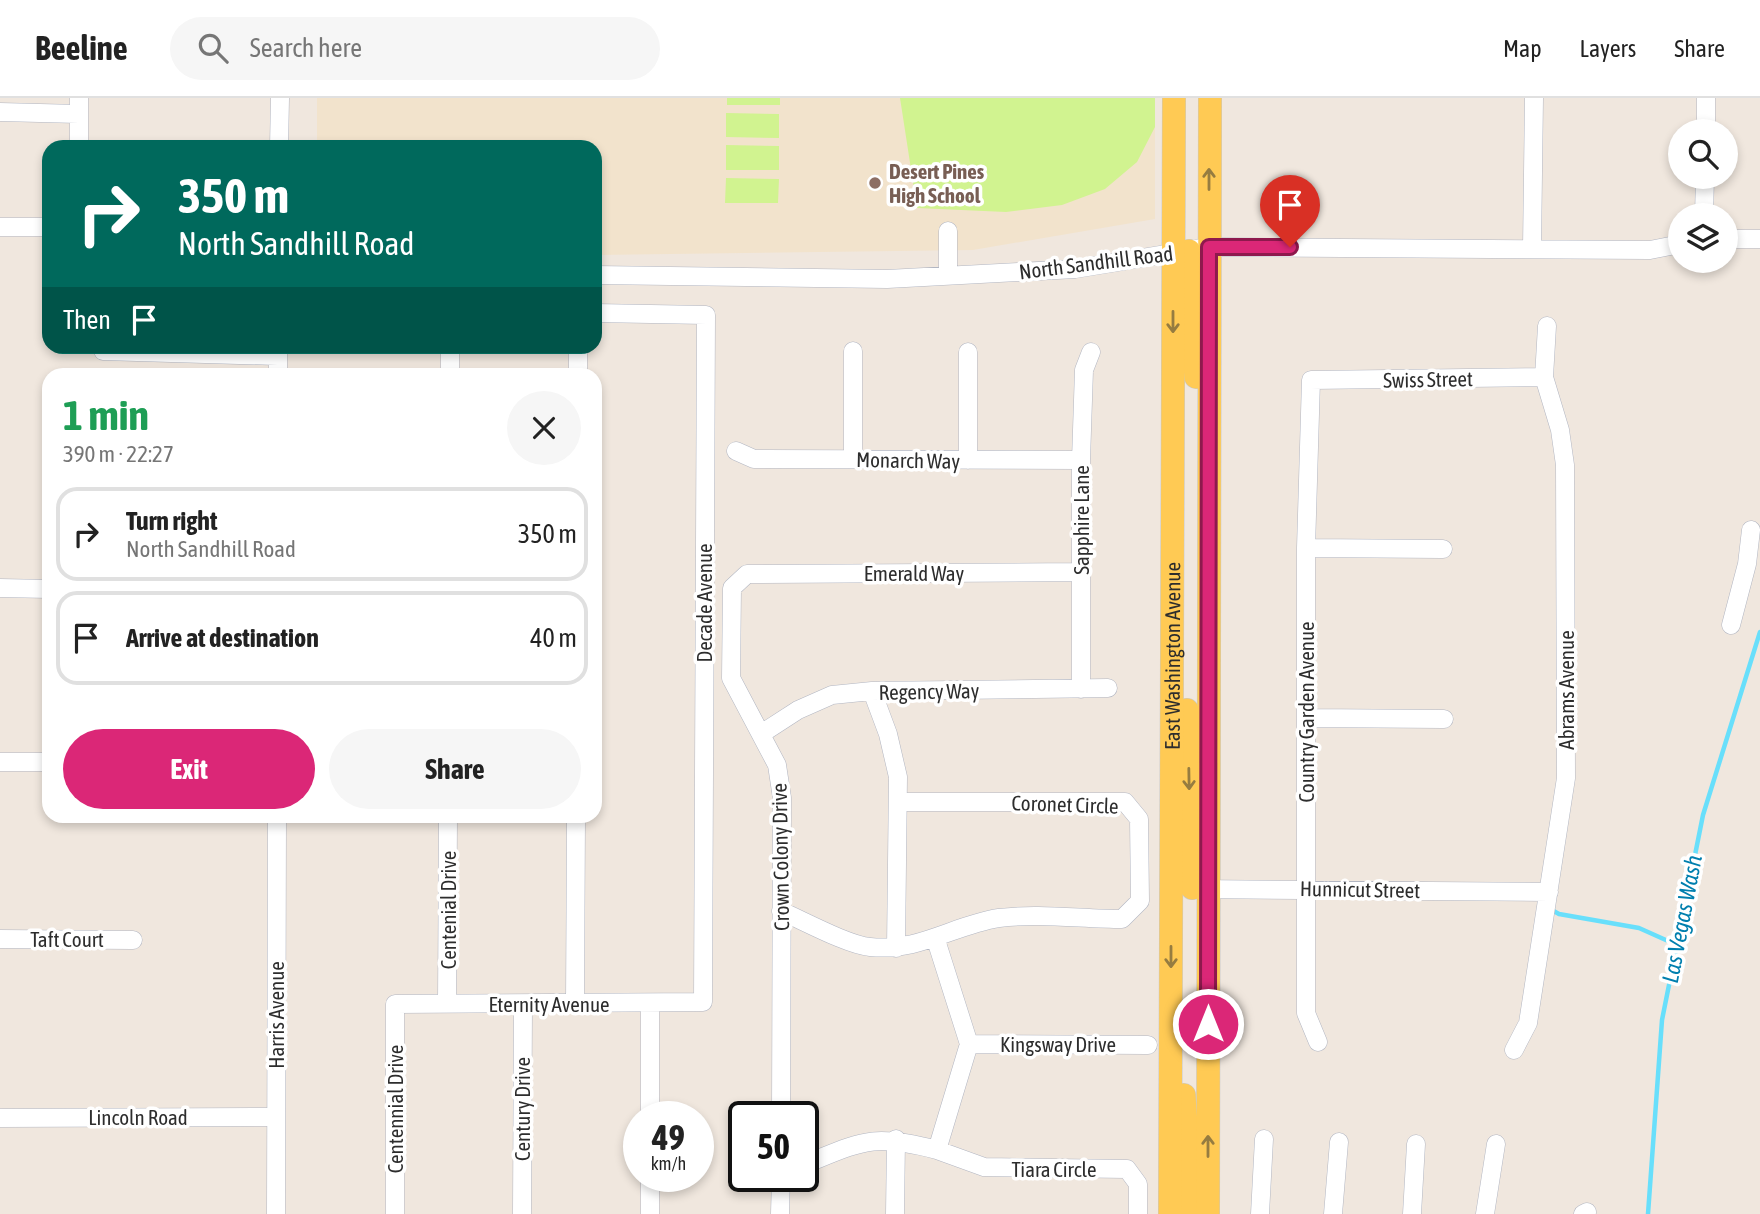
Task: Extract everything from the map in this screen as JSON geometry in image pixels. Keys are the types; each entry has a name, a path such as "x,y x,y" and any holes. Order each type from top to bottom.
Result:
{"main road":[{"name":"East Washington Avenue","path":"1174,98 1190,250 1173,565 1208,1214"},
{"name":"East Washington Avenue","path":"1170,1214 1171,1045 1191,888 1209,435 1197,395 1188,287 1190,250 1210,98"},
{"path":"1171,1045 1184,1092 1192,1214"}],"street":[{"path":"279,98 279,140"},
{"path":"1532,248 1534,98"},
{"path":"1706,98 1706,119"},
{"path":"0,112 79,106 79,140"},
{"path":"0,227 42,227"},
{"path":"948,231 948,274"},
{"path":"1738,239 1760,239"},
{"name":"North Sandhill Road","path":"602,275 887,279 1075,269 1190,250 1650,250 1668,246"},
{"name":"Decade Avenue","path":"602,313 706,315 702,1002"},
{"name":"Abrams Avenue","path":"1514,1050 1528,1023 1566,778 1565,465 1560,430 1544,377 1547,326"},
{"path":"853,351 853,459"},
{"path":"968,352 968,460"},
{"name":"Sapphire Lane","path":"1082,689 1081,460 1084,370 1091,352"},
{"name":"Swiss Street","path":"1311,380 1544,377"},
{"name":"Country Garden Avenue","path":"1311,380 1307,548 1306,1013 1318,1042"},
{"name":"Monarch Way","path":"736,452 754,459 1081,460"},
{"path":"1731,625 1747,565 1751,530"},
{"path":"1307,548 1443,549"},
{"name":"Emerald Way","path":"747,574 1081,572"},
{"name":"Crown Colony Drive","path":"747,574 732,588 731,678 777,765 782,798 781,1101"},
{"path":"0,588 42,589"},
{"name":"Regency Way","path":"761,734 798,710 832,695 872,691 1108,688"},
{"path":"872,691 888,734 898,777 896,948"},
{"path":"1306,718 1444,719"},
{"path":"0,762 42,762"},
{"name":"Coronet Circle","path":"898,802 1125,802 1139,819 1140,901 1122,919 1001,918 970,925 936,940"},
{"name":"Harris Avenue","path":"276,1214 277,823"},
{"name":"Centenial Drive","path":"447,1004 448,823"},
{"path":"575,1004 576,823"},
{"name":"Hunnicut Street","path":"1191,888 1549,892"},
{"path":"781,911 867,947 896,948 936,940 969,1044 937,1150 896,1139 864,1141 819,1159"},
{"name":"Taft Court","path":"0,939 133,940"},
{"name":"Eternity Avenue","path":"395,1004 702,1002"},
{"name":"Centennial Drive","path":"395,1004 395,1214"},
{"name":"Century Drive","path":"522,1214 523,1004"},
{"path":"650,1004 650,1101"},
{"name":"Kingsway Drive","path":"969,1044 1148,1045"},
{"name":"Lincoln Road","path":"0,1118 276,1117"},
{"path":"895,1214 896,1139"},
{"path":"1260,1214 1264,1139"},
{"path":"1333,1214 1339,1142"},
{"path":"1412,1214 1416,1144"},
{"path":"1485,1214 1496,1144"},
{"name":"Tiara Circle","path":"937,1150 984,1167 1126,1169 1138,1184 1138,1214"},
{"path":"650,1192 650,1214"},
{"path":"780,1214 781,1192"}],"shaded area":[{"name":"Desert Pines High School","path":"317,98 1155,98 1155,219 973,250 602,255 602,140 317,140"}],"green space":[{"path":"727,98 780,98 780,105 727,105"},
{"path":"900,98 1155,98 1155,127 1137,162 1105,189 1062,205 1006,212 917,208"},
{"path":"726,113 779,114 779,138 726,137"},
{"path":"726,145 779,146 779,170 726,170"},
{"path":"726,178 779,179 778,203 725,203"}],"waterway":[{"name":"Las Vegas Wash","path":"1648,1214 1662,1020 1703,815 1760,632"},
{"path":"1550,909 1559,914 1639,928 1677,945"}],"place":[{"name":"Desert Pines High School","path":"875,183"}],"route":[{"path":"1208,1024 1209,247 1290,247"}]}
